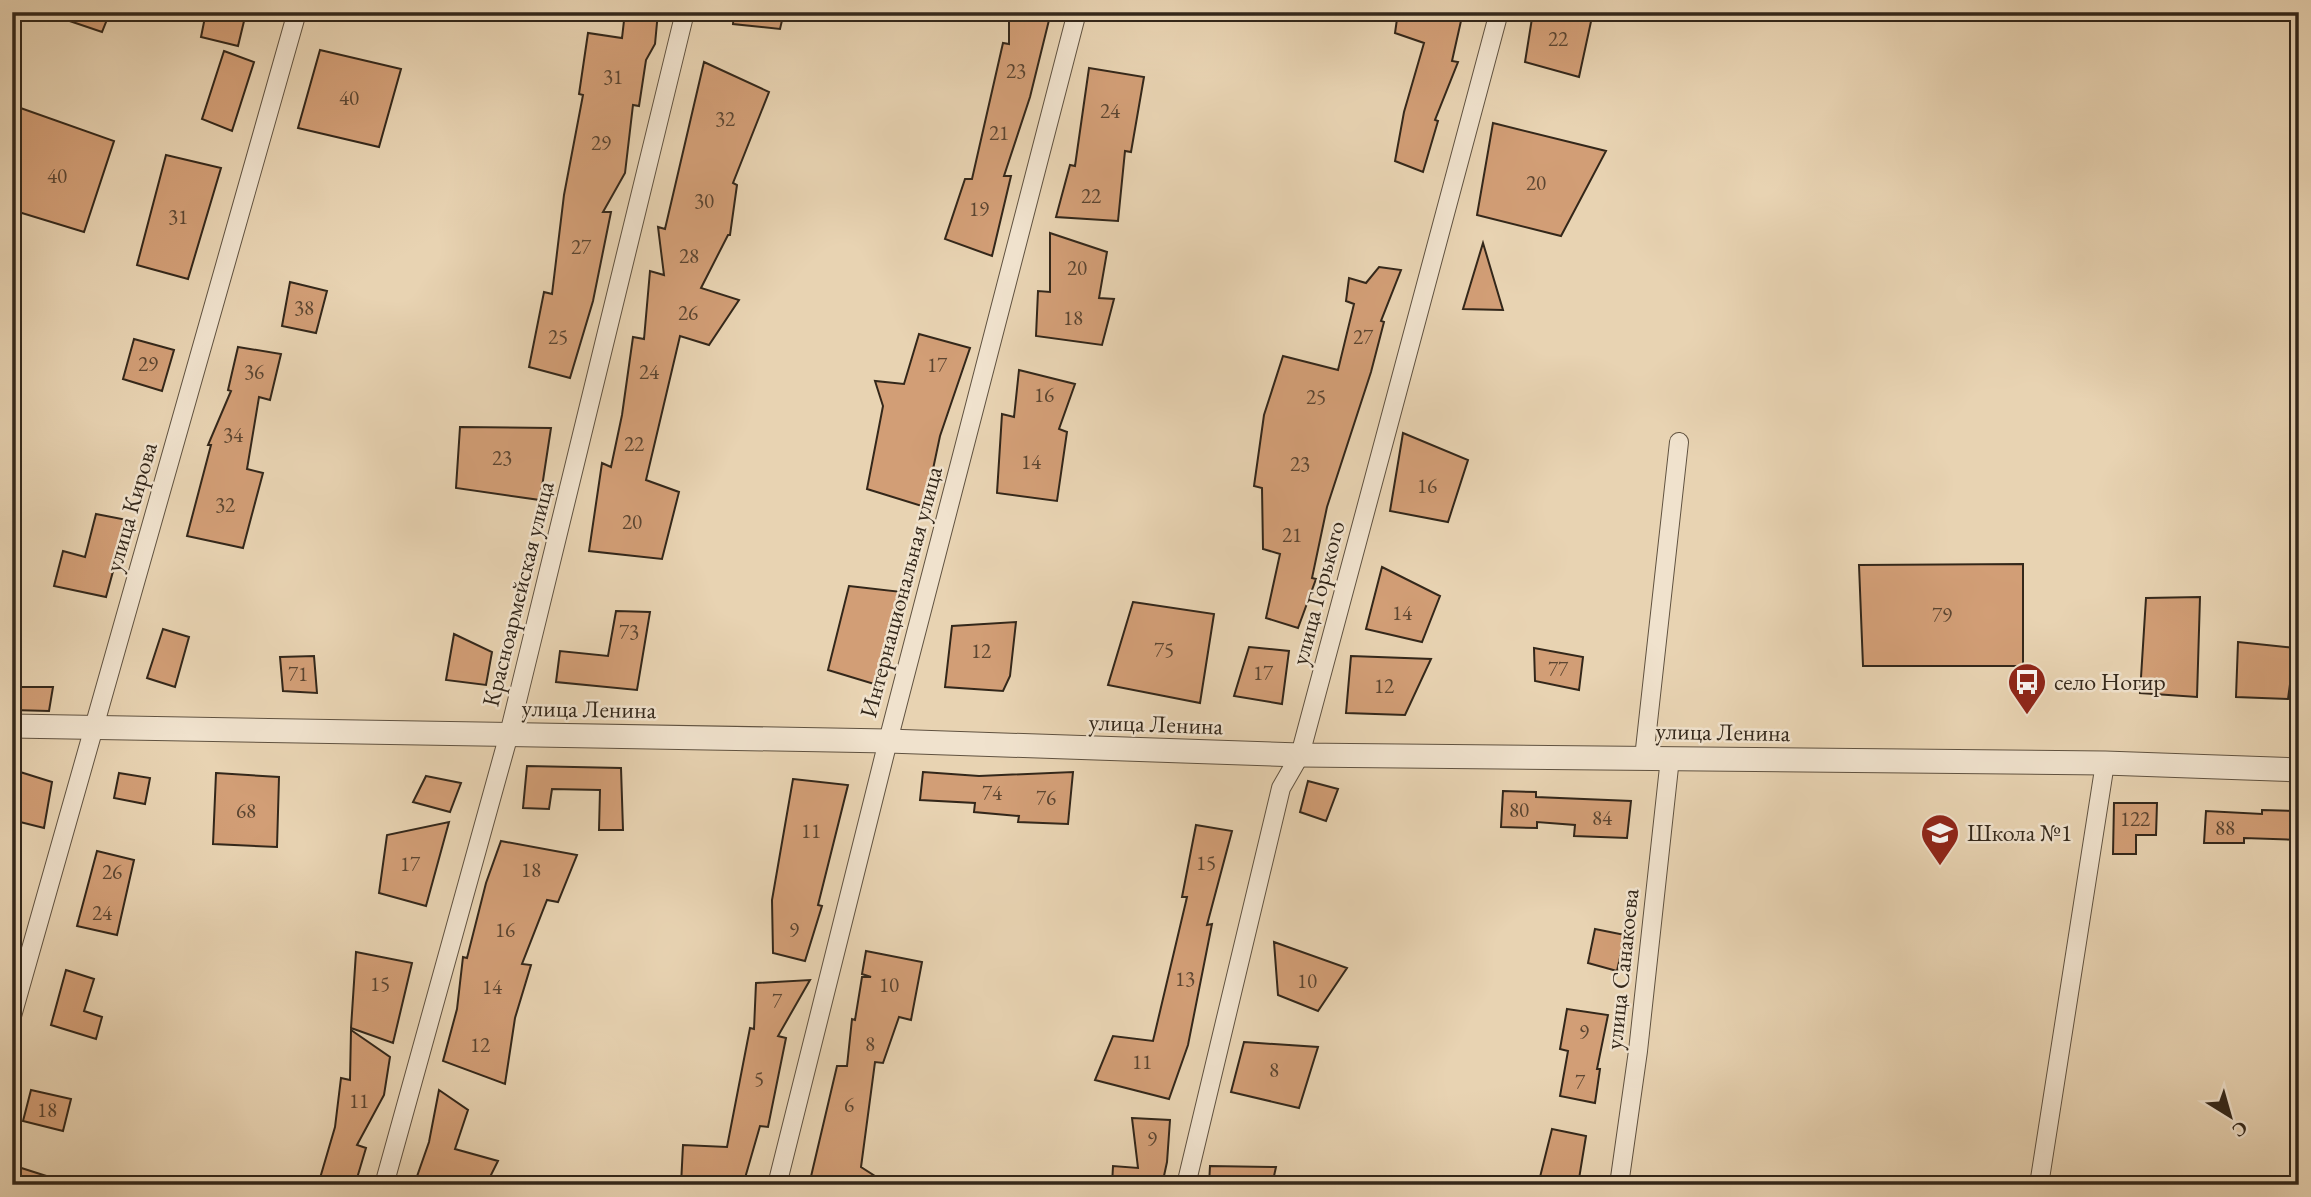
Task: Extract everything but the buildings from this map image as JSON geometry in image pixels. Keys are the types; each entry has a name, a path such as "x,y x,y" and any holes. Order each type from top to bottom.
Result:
{"street":[{"name":"улица Кирова","path":"12,1016 297,12"},
{"name":"Красноармейская улица","path":"384,1185 509,734 685,12"},
{"name":"Интернациональная улица","path":"777,1185 888,741 1077,12"},
{"name":"улица Горького","path":"1186,1185 1281,788 1300,755 1499,12"},
{"path":"1644,758 1679,442"},
{"name":"улица Ленина","path":"12,726 888,741 1300,755 2105,762 2299,770"},
{"name":"улица Санакоева","path":"1619,1185 1638,1051 1670,758"},
{"path":"2039,1185 2105,762"}],"place":[{"name":"село Ногир","path":"2027,716"},
{"name":"Школа №1","path":"1940,867"}]}
